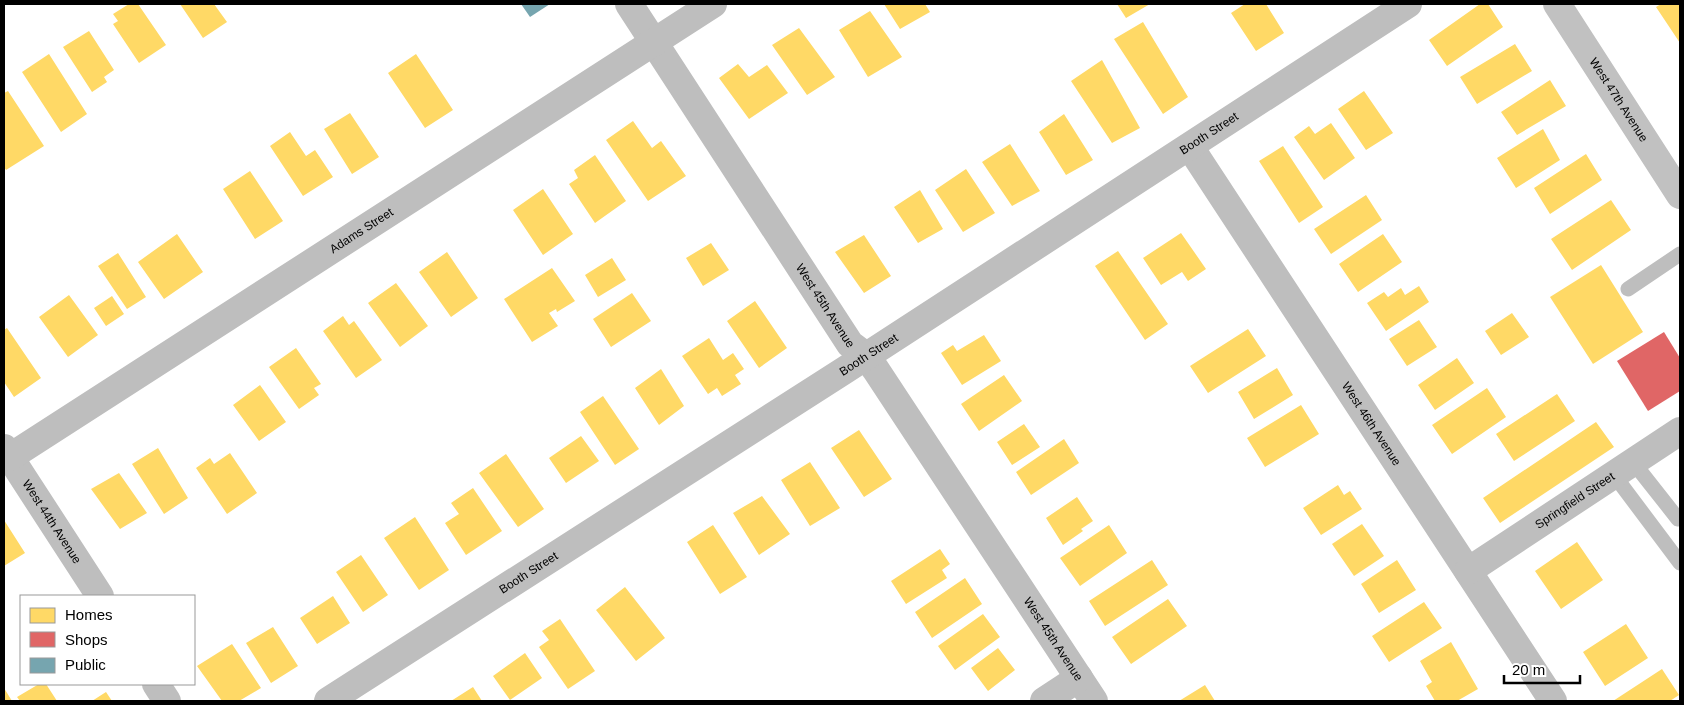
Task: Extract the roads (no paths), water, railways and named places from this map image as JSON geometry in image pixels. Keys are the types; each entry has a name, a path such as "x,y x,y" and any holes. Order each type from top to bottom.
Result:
{"street":[{"name":"West 45th Avenue","path":"629,4 850,344 866,356 1094,701"},
{"name":"Adams Street","path":"7,452 712,4"},
{"name":"Booth Street","path":"328,701 1190,147 1408,4"},
{"name":"West 47th Avenue","path":"1557,4 1680,195"},
{"name":"West 46th Avenue","path":"1190,147 1553,701"},
{"name":"Springfield Street","path":"1468,571 1680,431"},
{"name":"West 44th Avenue","path":"7,452 99,595"},
{"path":"1044,701 1079,678"},
{"path":"157,685 168,701"}],"lane":[{"path":"1628,289 1680,254"},
{"path":"1624,468 1678,518 1680,517"},
{"path":"1624,468 1680,563"}]}
